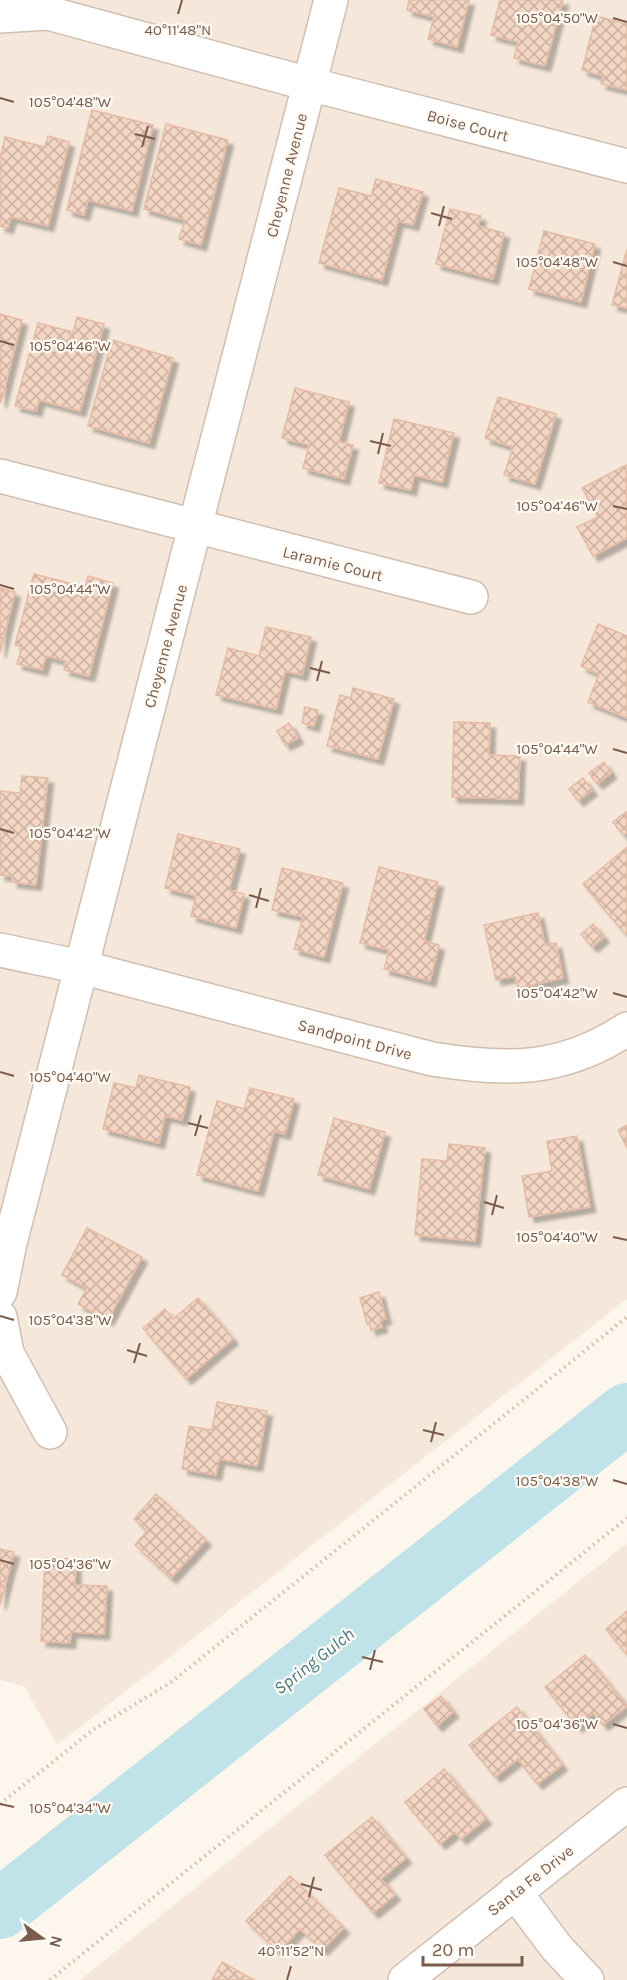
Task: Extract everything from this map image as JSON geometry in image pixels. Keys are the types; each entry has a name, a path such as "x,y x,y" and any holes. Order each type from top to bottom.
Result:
{"street":[{"name":"Cheyenne Avenue","path":"0,1292 10,1242 331,0"},
{"name":"Boise Court","path":"0,16 48,13 309,84 627,166"},
{"name":"Laramie Court","path":"0,476 471,597"},
{"name":"Sandpoint Drive","path":"0,950 81,967 432,1059 477,1065 519,1067 562,1060 627,1029"},
{"path":"0,1317 7,1353 50,1432"},
{"name":"Santa Fe Drive","path":"405,1980 627,1803"},
{"path":"515,1892 557,1948 587,1980"}],"path":[{"path":"0,1804 94,1729 170,1683 627,1317"},
{"path":"50,1980 627,1518"}],"shaded area":[{"path":"0,0 627,0 627,1299 57,1745 24,1686 0,1680"},
{"path":"627,1543 627,1980 80,1980"}],"building":[{"path":"409,0 469,0 457,47 428,39 434,17 407,10"},
{"path":"500,0 563,0 545,66 514,58 518,42 491,35"},
{"path":"596,16 627,24 627,90 601,84 603,76 582,70"},
{"path":"92,110 153,125 132,211 88,200 84,215 67,210"},
{"path":"166,124 228,140 201,245 179,239 185,220 144,209"},
{"path":"48,136 69,142 48,226 11,217 8,228 0,226 0,159 5,137 45,147"},
{"path":"376,179 423,192 413,225 398,221 382,280 319,263 339,188 371,196"},
{"path":"450,209 481,216 478,226 504,233 493,279 436,264"},
{"path":"544,231 595,244 581,302 529,289"},
{"path":"627,249 627,308 612,305"},
{"path":"0,314 22,320 1,402 0,401"},
{"path":"77,317 104,324 80,411 39,400 36,411 15,406 38,323 73,332"},
{"path":"112,340 173,358 149,443 88,426"},
{"path":"295,388 349,402 339,442 353,445 344,479 303,468 309,445 282,438"},
{"path":"498,397 556,414 535,484 504,475 513,447 485,438"},
{"path":"394,419 454,433 442,482 414,475 411,490 379,483"},
{"path":"626,465 627,538 593,556 577,527 598,517 582,488"},
{"path":"34,574 85,587 88,576 113,583 89,676 64,670 66,661 46,656 42,670 17,664 22,647 15,645"},
{"path":"0,588 15,592 0,653"},
{"path":"598,624 627,636 627,718 588,702 599,674 581,666"},
{"path":"266,627 311,637 302,675 285,671 276,709 216,695 228,648 259,656"},
{"path":"353,688 394,699 378,759 327,746 340,695 351,698"},
{"path":"305,707 318,710 314,726 302,723"},
{"path":"454,722 490,723 489,755 520,756 518,799 452,797"},
{"path":"289,723 298,738 285,745 277,731"},
{"path":"604,762 611,773 597,784 589,773"},
{"path":"22,776 48,778 36,885 12,882 12,876 0,875 0,791 20,793"},
{"path":"583,778 592,790 578,801 569,789"},
{"path":"626,812 627,832 623,835 613,822"},
{"path":"178,834 240,849 229,890 244,894 236,928 191,916 196,896 165,888"},
{"path":"627,847 627,932 625,934 583,884"},
{"path":"379,867 438,882 424,941 439,945 430,981 384,969 389,950 360,943"},
{"path":"282,868 343,883 324,957 294,949 303,917 272,910"},
{"path":"538,913 545,945 556,943 563,978 518,988 515,976 496,980 484,925"},
{"path":"593,924 604,937 592,947 581,934"},
{"path":"139,1075 190,1087 182,1120 165,1116 159,1143 103,1129 114,1083 136,1088"},
{"path":"250,1088 294,1099 285,1134 274,1131 258,1191 197,1175 217,1101 244,1109"},
{"path":"334,1118 385,1132 369,1189 318,1175"},
{"path":"627,1125 627,1148 618,1130"},
{"path":"577,1136 590,1207 529,1217 522,1176 552,1171 547,1141"},
{"path":"449,1144 485,1148 475,1241 415,1235 422,1159 447,1161"},
{"path":"87,1228 142,1257 108,1320 78,1304 87,1288 62,1275"},
{"path":"379,1292 386,1319 380,1320 382,1327 371,1330 369,1323 367,1324 360,1298"},
{"path":"198,1298 233,1339 186,1379 143,1328 165,1309 173,1319"},
{"path":"217,1402 267,1411 257,1466 219,1459 216,1475 182,1469 189,1426 212,1430"},
{"path":"156,1494 206,1540 171,1578 135,1545 147,1531 134,1519"},
{"path":"0,1549 14,1552 0,1605"},
{"path":"45,1558 76,1559 75,1585 107,1586 104,1634 71,1632 70,1643 41,1641"},
{"path":"627,1611 627,1655 606,1629"},
{"path":"585,1655 627,1706 603,1725 593,1713 577,1727 545,1687"},
{"path":"441,1696 453,1712 437,1726 424,1709"},
{"path":"517,1707 562,1765 537,1784 518,1759 495,1777 469,1745"},
{"path":"444,1769 486,1819 461,1839 455,1832 440,1844 405,1802"},
{"path":"372,1817 406,1858 381,1879 395,1895 373,1913 325,1855"},
{"path":"290,1876 344,1928 322,1950 300,1929 278,1952 246,1921"},
{"path":"222,1962 254,1980 212,1980"}],"waterway":[{"name":"Spring Gulch","path":"0,1909 627,1413"}]}
